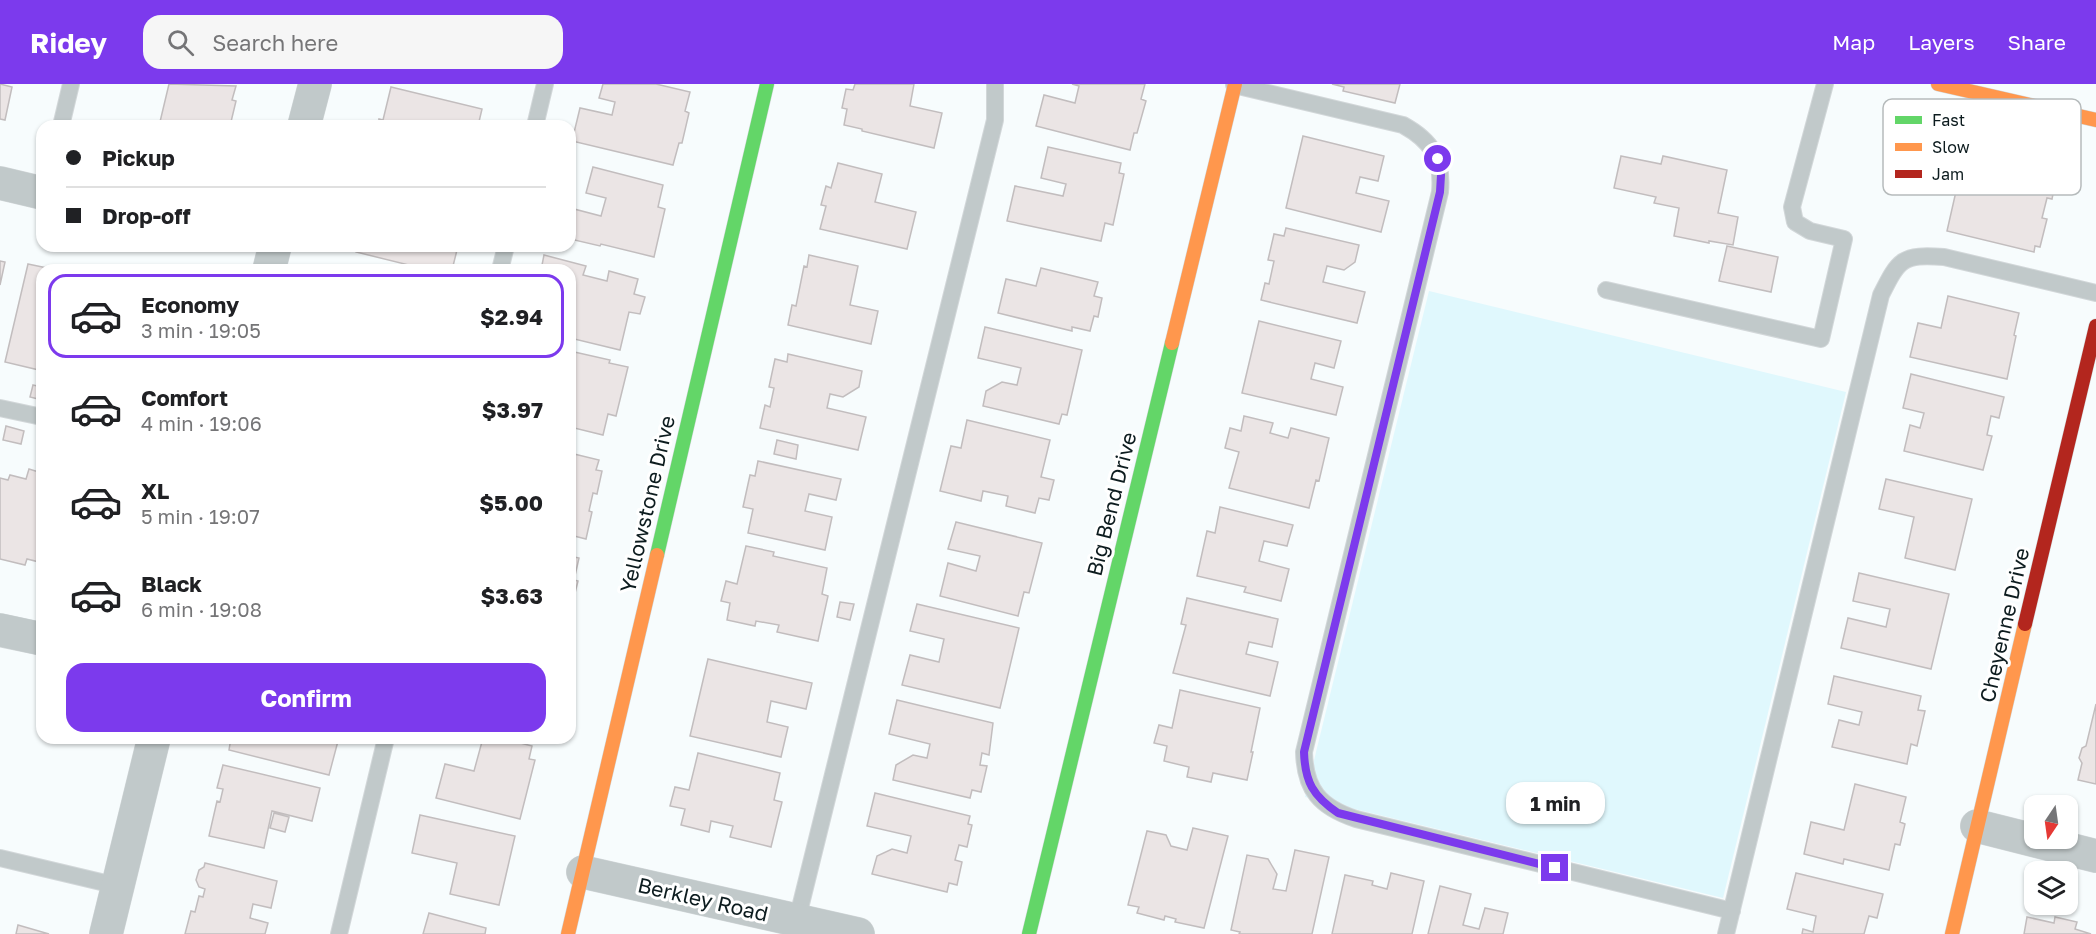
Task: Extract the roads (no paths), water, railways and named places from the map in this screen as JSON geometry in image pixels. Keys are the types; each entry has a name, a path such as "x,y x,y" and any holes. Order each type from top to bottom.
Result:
{"street":[{"path":"306,120 315,84"},
{"name":"Yellowstone Drive","path":"568,934 767,84"},
{"path":"1938,84 2004,99"},
{"name":"Big Bend Drive","path":"1029,934 1234,85"},
{"path":"2081,117 2096,120"},
{"path":"0,183 36,192"},
{"name":"Cheyenne Drive","path":"1952,934 2096,326"},
{"path":"0,630 36,638"},
{"path":"106,934 153,744"},
{"path":"1977,826 2096,856"},
{"name":"Berkley Road","path":"583,872 858,934"}],"lane":[{"path":"62,120 71,84"},
{"path":"536,120 545,84"},
{"path":"797,920 995,120 995,84"},
{"path":"1606,290 1821,339 1844,239 1810,231 1796,222 1792,207 1825,84"},
{"path":"1234,85 1403,125 1418,133 1429,145 1438,159 1441,175 1437,204 1304,752 1304,771 1311,788 1322,803 1338,813 1356,819 1732,911"},
{"path":"1726,934 1881,295 1895,267 1906,258 1944,257 2096,293"},
{"path":"0,408 36,416"},
{"path":"339,934 385,744"},
{"path":"0,858 118,886"}]}
